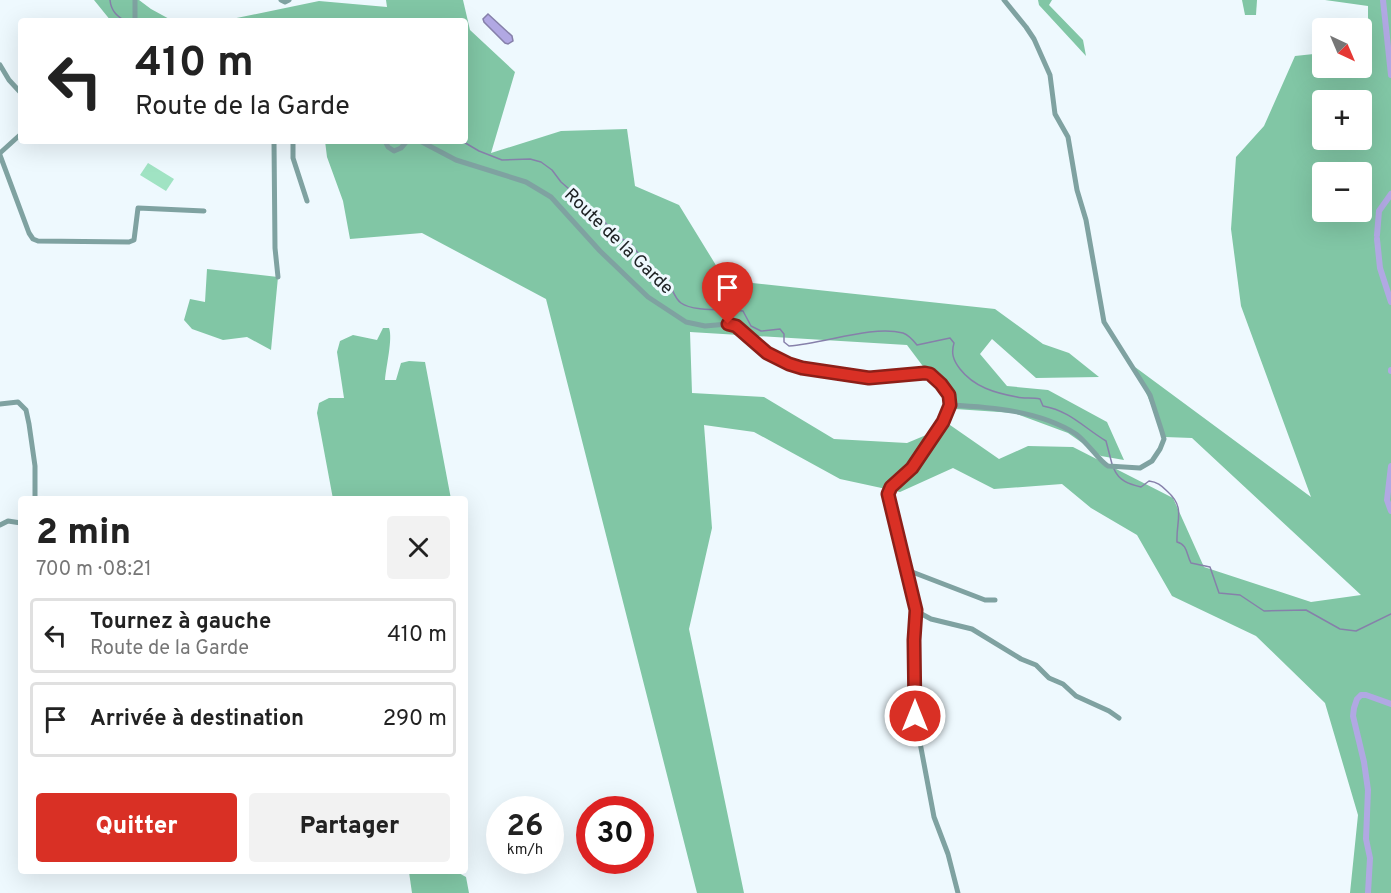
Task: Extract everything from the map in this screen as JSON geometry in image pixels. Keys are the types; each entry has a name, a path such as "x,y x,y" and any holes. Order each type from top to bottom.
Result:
{"street":[{"path":"281,0 285,2 289,0"},
{"path":"957,893 948,854 934,817 915,716 916,611 888,494 891,487 912,468 928,446 950,405 1015,412 1059,425 1079,436 1108,466 1140,468 1152,461 1164,439 1150,395 1104,322 1086,220 1077,190 1068,137 1055,114 1050,75 1034,39 1004,0"},
{"path":"135,18 136,1"},
{"path":"0,65 18,90"},
{"path":"18,137 0,154 29,233 33,239 38,241 129,242 134,240 138,208 204,211"},
{"path":"274,144 275,248 278,276"},
{"path":"293,144 294,158 307,201"},
{"path":"386,144 394,151 404,144"},
{"name":"Route de la Garde","path":"426,144 456,160 526,182 551,197 600,251 642,291 658,305 686,322 705,326 728,324 736,326 767,353 802,368 869,378 930,374 945,389 950,405"},
{"path":"0,404 18,402 26,410 34,466 35,496"},
{"path":"0,525 8,521 18,523"},
{"path":"907,570 985,600 995,600"},
{"path":"916,611 931,619 972,629 1021,659 1036,665 1049,678 1063,684 1077,696 1119,718"}],"green space":[{"path":"94,0 139,0 168,18 109,18"},
{"path":"386,0 463,0 467,18 237,18 319,1 387,7"},
{"path":"1038,0 1052,0 1049,5 1083,40 1086,56 1039,5"},
{"path":"1242,0 1257,0 1256,15 1245,15"},
{"path":"1325,0 1391,0 1391,893 1350,893 1358,815 1325,703 1256,636 1172,596 1137,535 1091,508 1062,484 994,489 953,468 900,492 840,479 754,432 704,425 712,528 689,629 744,893 697,893 546,299 422,233 350,239 343,201 327,157 325,144 468,144 468,21 470,30 515,72 491,153 561,131 627,129 635,186 679,205 725,280 995,309 1043,344 1069,353 1099,377 1036,378 992,339 980,354 1007,386 1048,390 1107,422 1124,460 1101,456 1068,433 1014,413 955,409 907,345 690,332 692,393 764,397 834,439 907,443 950,425 999,459 1028,446 1073,447 1173,498 1204,567 1311,602 1361,595 1192,438 1165,437 1135,367 1311,497 1241,306 1231,229 1236,157 1264,126 1295,56 1312,54 1312,78 1372,78 1372,18 1368,18 1368,6"},
{"path":"148,163 174,179 166,191 140,175"},
{"path":"207,269 278,277 271,350 247,337 223,340 192,329 184,320 190,299 205,302"},
{"path":"383,328 389,328 390,346 385,380 396,380 401,363 425,362 450,496 332,496 317,413 319,403 329,398 344,398 337,352 340,341 353,335 377,340"},
{"path":"409,874 461,874 466,877 469,893 412,893"}],"shaded area":[{"path":"488,14 512,36 513,41 505,43 484,22 483,19"}],"waterway":[{"path":"110,0 115,13 120,18"},
{"path":"1383,0 1391,75"},
{"path":"467,144 502,160 530,159 541,162 552,170 561,182 598,214 622,239 631,244 638,253 643,266 661,280 668,282 677,299 686,306 743,311 751,326 761,331 780,329 784,334 784,342 789,346 877,331 903,333 917,345 950,338 954,343 953,356 956,363 972,380 1001,393 1020,398 1040,399 1043,406 1069,416 1106,441 1112,464"},
{"path":"1377,235 1379,211 1391,194"},
{"path":"1377,239 1380,268 1391,302"},
{"path":"1391,466 1387,500 1391,511"},
{"path":"1114,469 1122,479 1129,483 1141,487 1149,481 1154,482 1173,497 1179,514 1177,542 1185,548 1191,563 1210,567 1219,593 1240,595 1264,611 1306,610 1340,629 1356,631 1391,614"},
{"path":"1368,893 1370,858 1366,839 1368,790 1353,716 1357,699 1361,695 1391,704"}],"route":[{"path":"728,324 736,326 767,353 789,364 826,373 869,378 925,373 933,376 949,395 950,405 943,422 912,468 891,487 888,494 916,610 915,716"}]}
